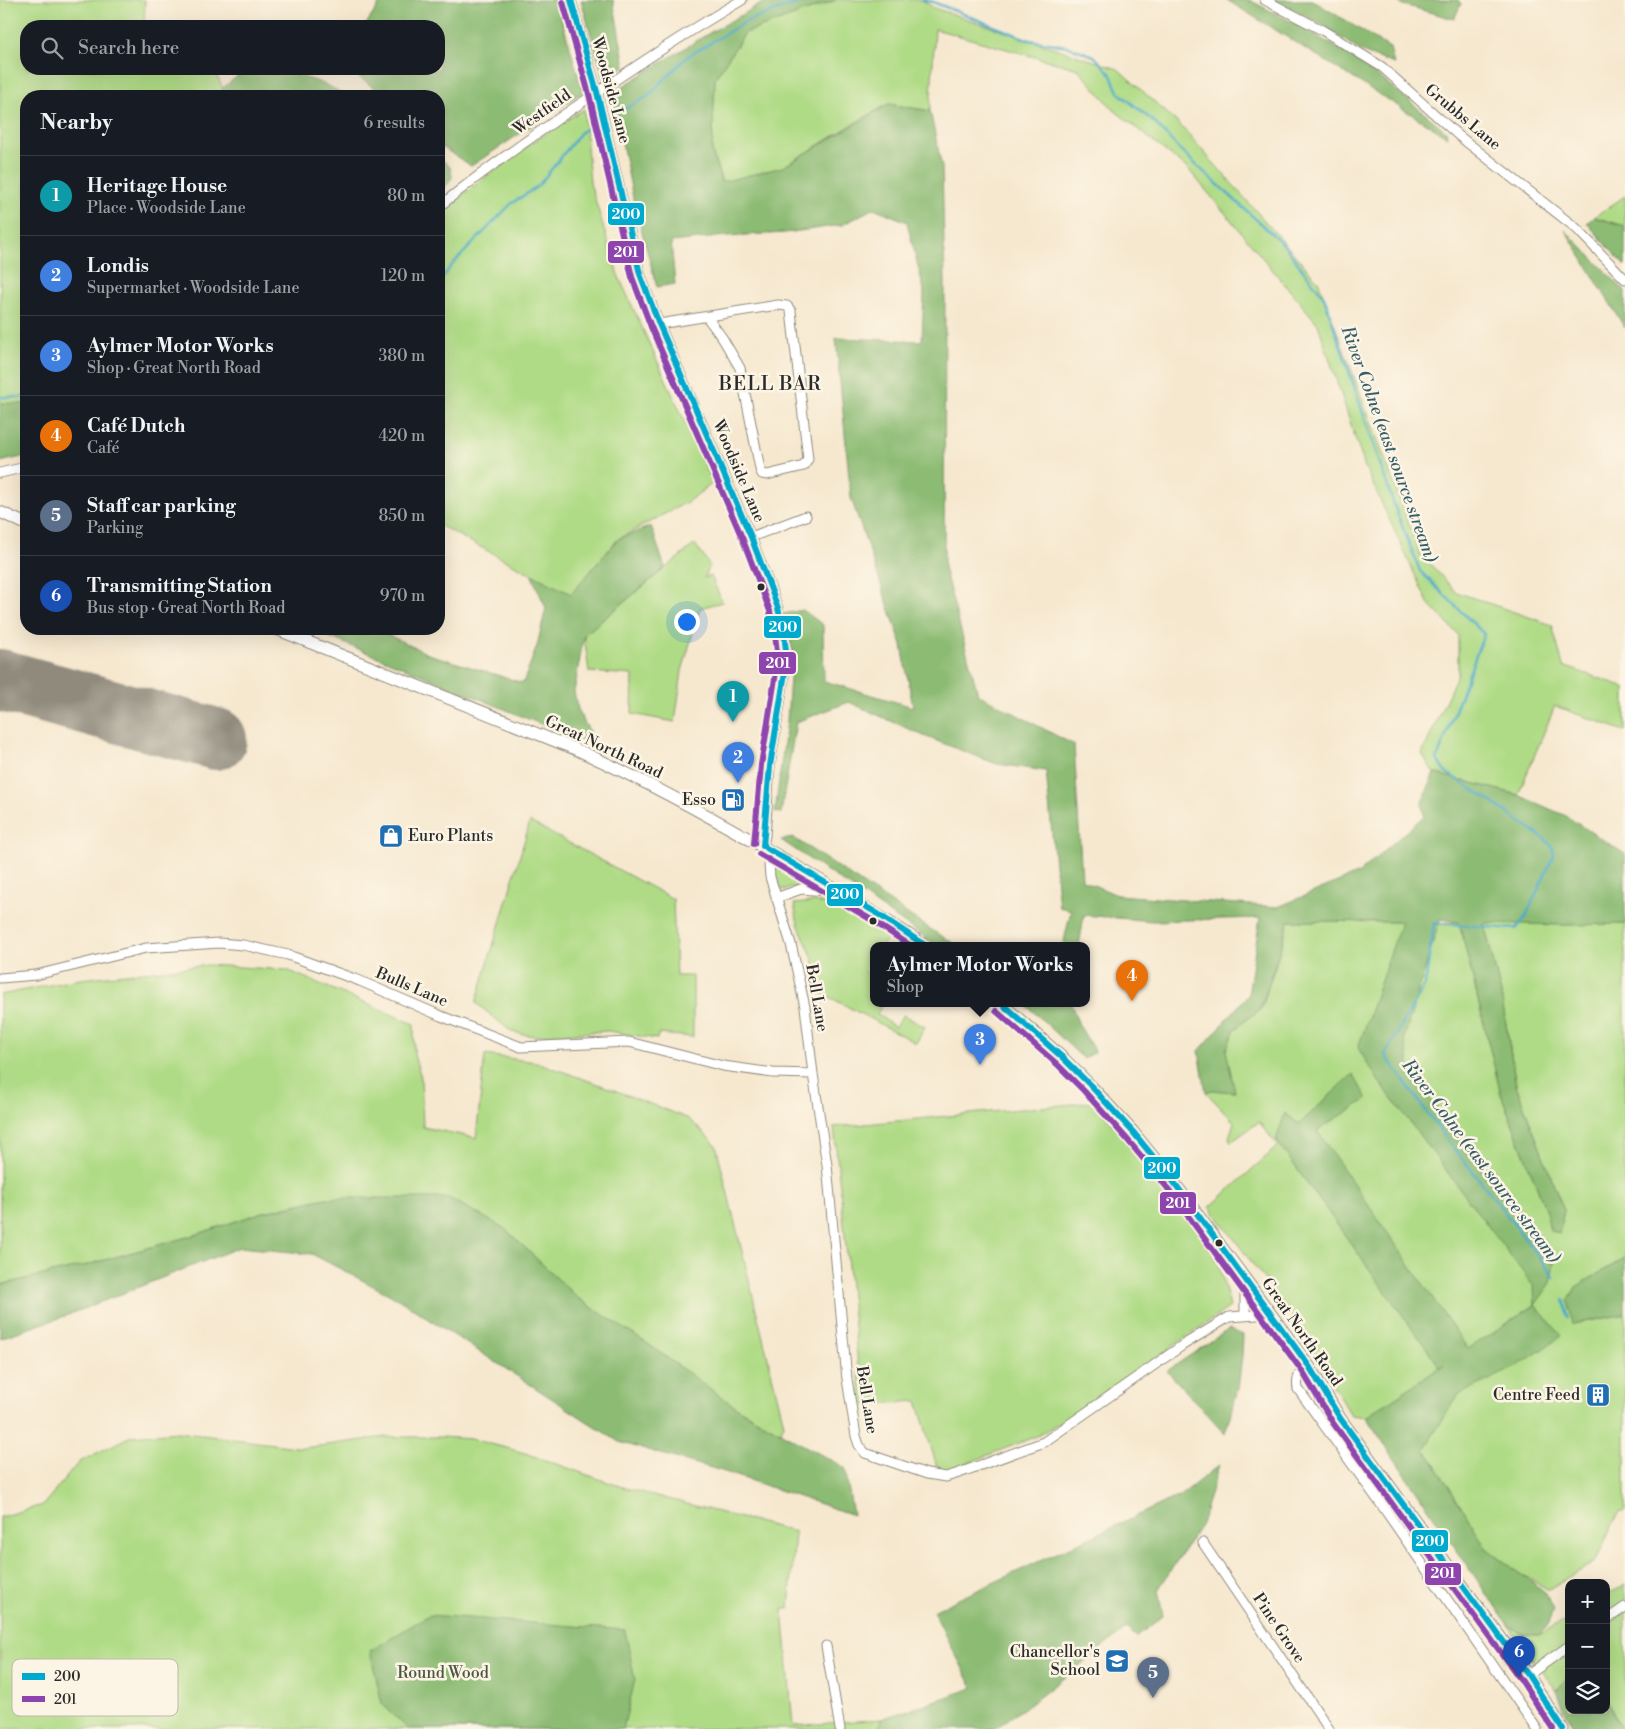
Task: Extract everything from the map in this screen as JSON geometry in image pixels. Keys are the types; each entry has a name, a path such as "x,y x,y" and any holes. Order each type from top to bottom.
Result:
{"main road":[{"path":"0,512 20,521"},
{"name":"Great North Road","path":"291,635 618,768 767,849 841,892 920,942"},
{"name":"Great North Road","path":"1005,1007 1069,1064 1133,1132 1173,1181 1309,1366 1340,1418 1528,1675 1563,1729"}],"street":[{"name":"Woodside Lane","path":"571,0 597,92 640,274 659,324 751,537 778,608 784,633 787,660 770,766 767,849"},
{"name":"Westfield","path":"445,202 472,179 597,92 700,24 742,0"},
{"name":"Grubbs Lane","path":"1265,0 1322,30 1382,67 1459,136 1576,228 1625,279"},
{"path":"659,324 707,316 778,306 787,306 791,310 808,459 804,466 766,476 762,474 740,368 707,316"},
{"path":"0,473 20,468"},
{"path":"751,537 806,516"},
{"name":"Bell Lane","path":"767,849 770,877 791,944 805,1007 829,1184 847,1378 856,1436 859,1445 865,1453 927,1474 946,1477 959,1473 1044,1442 1229,1317 1271,1314"},
{"path":"776,898 801,889 841,892"},
{"name":"Bulls Lane","path":"0,978 36,975 146,948 219,942 243,944 288,955 324,968 521,1047 629,1042 723,1066 774,1073 813,1074"},
{"path":"1245,1277 1245,1315"},
{"path":"1309,1366 1299,1373 1296,1380 1298,1389 1537,1729"},
{"name":"Pine Grove","path":"1204,1543 1330,1729"},
{"path":"1610,1617 1625,1607"},
{"path":"826,1646 839,1726"},
{"path":"1528,1675 1565,1649"}],"green space":[{"path":"0,0 145,0 144,20 20,20 20,75 216,75 223,88 223,90 20,90 20,404 0,403"},
{"path":"382,0 556,0 583,92 471,166 445,149 445,90 377,90 357,75 445,75 445,20 369,20"},
{"path":"581,0 613,0 625,66 604,79"},
{"path":"768,0 836,0 745,33 715,78 712,152 721,182 783,167 889,104 930,111 942,167 945,280 944,568 978,694 1074,745 1082,880 1117,895 1278,907 1359,873 1424,816 1422,803 1434,773 1518,795 1566,816 1625,854 1625,924 1484,923 1501,994 1516,1085 1564,1211 1559,1234 1550,1231 1546,1211 1501,1094 1459,922 1440,919 1404,1038 1412,1077 1555,1255 1551,1283 1535,1305 1534,1287 1378,1080 1358,1048 1401,922 1289,921 1261,1008 1235,1029 1226,1050 1235,1092 1212,1090 1206,1092 1199,1051 1248,995 1260,918 1152,921 1084,915 1080,942 1064,942 1071,910 1059,907 1046,771 997,764 924,736 849,702 796,722 781,813 775,812 787,721 792,649 783,614 803,610 823,625 824,681 913,707 902,645 851,498 836,338 922,341 924,290 907,222 874,208 842,225 785,233 726,236 671,242 675,284 657,287 634,203 612,93 711,32"},
{"path":"836,0 922,0 934,8 1118,69 1180,125 1318,281 1420,553 1456,592 1552,625 1563,666 1625,687 1625,731 1555,706 1518,795 1434,773 1422,754 1458,673 1458,635 1428,603 1365,467 1318,324 1189,170 1114,110 1078,69 935,29 930,111 889,104 783,167 722,182 712,152 715,78 745,33"},
{"path":"1227,0 1249,0 1296,24 1344,52 1381,78 1446,131 1448,137"},
{"path":"1273,0 1312,0 1390,48 1394,64 1362,52 1320,24"},
{"path":"1401,0 1458,0 1461,4 1454,19 1400,4"},
{"path":"239,75 294,75 325,84 336,90 223,90"},
{"path":"584,109 590,183 618,275 713,483 687,502 618,539 571,595 445,528 445,209 546,133"},
{"path":"445,162 450,167 452,177 445,187"},
{"path":"1625,196 1625,226 1594,217"},
{"path":"1594,217 1625,226 1625,266 1587,223"},
{"path":"1565,230 1625,291 1625,328"},
{"path":"0,403 20,404 20,457 0,462"},
{"path":"651,526 665,568 584,635 574,692 579,713 599,748 325,635 388,635 428,654 523,683 537,646 546,608 531,574 571,594 618,539"},
{"path":"695,544 710,566 704,578 711,576 722,602 700,608 682,671 675,722 632,714 633,675 589,672 584,635"},
{"path":"530,822 673,899 676,976 693,976 693,1037 658,1034 657,1039 608,1031 533,1036 512,1032 476,1003"},
{"path":"794,838 951,942 932,942 781,840"},
{"path":"776,864 813,884 782,890 778,886 774,866"},
{"path":"815,902 850,908 891,934 885,942 870,942 870,964 865,971 870,975 870,1007 881,1007 877,1014 895,1027 903,1015 925,1027 916,1043 818,991 813,958 798,924 794,904"},
{"path":"1289,921 1459,922 1501,1094 1546,1211 1550,1231 1564,1211 1516,1085 1501,994 1484,922 1563,925 1625,924 1625,1258 1576,1287 1574,1324 1625,1314 1625,1511 1618,1513 1596,1561 1549,1590 1509,1567 1486,1548 1424,1449 1458,1395 1483,1382 1535,1305 1366,1417 1351,1415 1292,1316 1210,1207 1278,1146 1259,1122 1231,1142 1229,1138 1234,1122 1206,1092 1212,1090 1235,1092 1225,1050 1235,1029 1262,1008"},
{"path":"208,965 287,970 414,1024 414,1055 421,1077 423,1127 476,1138 485,1055 536,1062 689,1119 716,1145 784,1424 780,1432 740,1410 579,1299 504,1228 326,1198 260,1213 198,1234 87,1265 0,1285 0,995 80,979"},
{"path":"1028,1007 1072,1007 1079,1025 1095,1052 1084,1059"},
{"path":"1353,1074 1367,1099 1317,1131 1468,1349 1535,1305 1562,1336 1516,1367 1458,1395 1424,1449 1486,1548 1545,1592 1554,1610 1549,1625 1539,1635 1524,1635 1508,1625 1366,1417 1444,1365 1440,1367 1276,1140 1285,1113 1299,1124"},
{"path":"1094,1102 1203,1236 1219,1265 1230,1307 1076,1413 1037,1436 950,1470 938,1470 917,1401 862,1405 834,1127"},
{"path":"326,1198 449,1198 504,1228 579,1299 648,1344 740,1410 845,1468 853,1515 722,1471 619,1442 398,1299 312,1254 240,1247 68,1315 0,1338 0,1285 87,1265 198,1234 260,1213"},
{"path":"1625,1258 1625,1314 1573,1324 1568,1301 1576,1287"},
{"path":"1229,1329 1243,1335 1238,1389 1225,1433 1167,1371"},
{"path":"178,1432 304,1448 386,1437 472,1439 525,1453 622,1487 795,1532 789,1609 783,1609 793,1726 881,1719 879,1729 0,1729 0,1517 43,1505 79,1462 131,1436"},
{"path":"1219,1465 1201,1524 1158,1590 1163,1616 1136,1637 1127,1628 1033,1702 994,1729 879,1729 881,1719 973,1688 933,1611 1181,1495"},
{"path":"1625,1584 1625,1729 1622,1729 1610,1706 1610,1594"},
{"name":"Round Wood","path":"429,1615 625,1630 635,1680 623,1729 408,1729 382,1704 370,1651"},
{"path":"1565,1621 1565,1681 1557,1691 1508,1625 1524,1635 1539,1635"},
{"path":"1565,1680 1565,1711 1557,1691"},
{"path":"1610,1707 1621,1729 1575,1729 1566,1714 1610,1714"}],"waterway":[{"name":"River Colne (east source stream)","path":"611,116 647,97 688,56 747,21 806,0"},
{"name":"River Colne (east source stream)","path":"923,0 933,2 1029,40 1067,46 1094,56 1110,73 1118,92 1154,122 1180,150 1283,244 1324,297 1394,505 1420,571 1484,634 1437,759 1444,771 1546,840 1553,848 1554,855 1525,918 1516,929 1434,923 1425,985 1385,1055 1451,1145 1554,1277"},
{"name":"River Colne (east source stream)","path":"445,274 511,204 538,186 582,131 596,124"},
{"name":"River Colne (east source stream)","path":"0,397 20,397"},
{"name":"River Colne (east source stream)","path":"1564,1299 1568,1318"}],"runway":[{"path":"0,680 216,739"}],"transit line":[{"name":"200","path":"571,0 597,92 640,274 659,324 751,537 778,608 784,633 787,660 770,766 763,846"},
{"name":"201","path":"563,2 589,94 632,277 651,327 743,540 770,611 778,660 761,765 754,844"},
{"name":"200","path":"763,846 875,912 920,942"},
{"name":"201","path":"759,854 870,919 905,942"},
{"name":"200","path":"1005,1007 1063,1058 1090,1085 1133,1132 1173,1181 1309,1366 1340,1418 1528,1675 1563,1729"},
{"name":"201","path":"996,1011 1057,1064 1084,1091 1166,1186 1302,1371 1333,1423 1521,1680 1553,1729"}],"place":[{"name":"Heritage House","path":"733,722"},
{"name":"Londis","path":"738,783"},
{"name":"Esso","path":"733,800"},
{"name":"Euro Plants","path":"391,836"},
{"name":"Café Dutch","path":"1132,1001"},
{"name":"Aylmer Motor Works","path":"980,1065"},
{"name":"Centre Feed","path":"1598,1395"},
{"name":"Chancellor's School","path":"1117,1661"},
{"name":"Transmitting Station","path":"1519,1677"},
{"name":"Staff car parking","path":"1153,1698"}],"district":[{"name":"BELL BAR","path":"770,384"}]}
